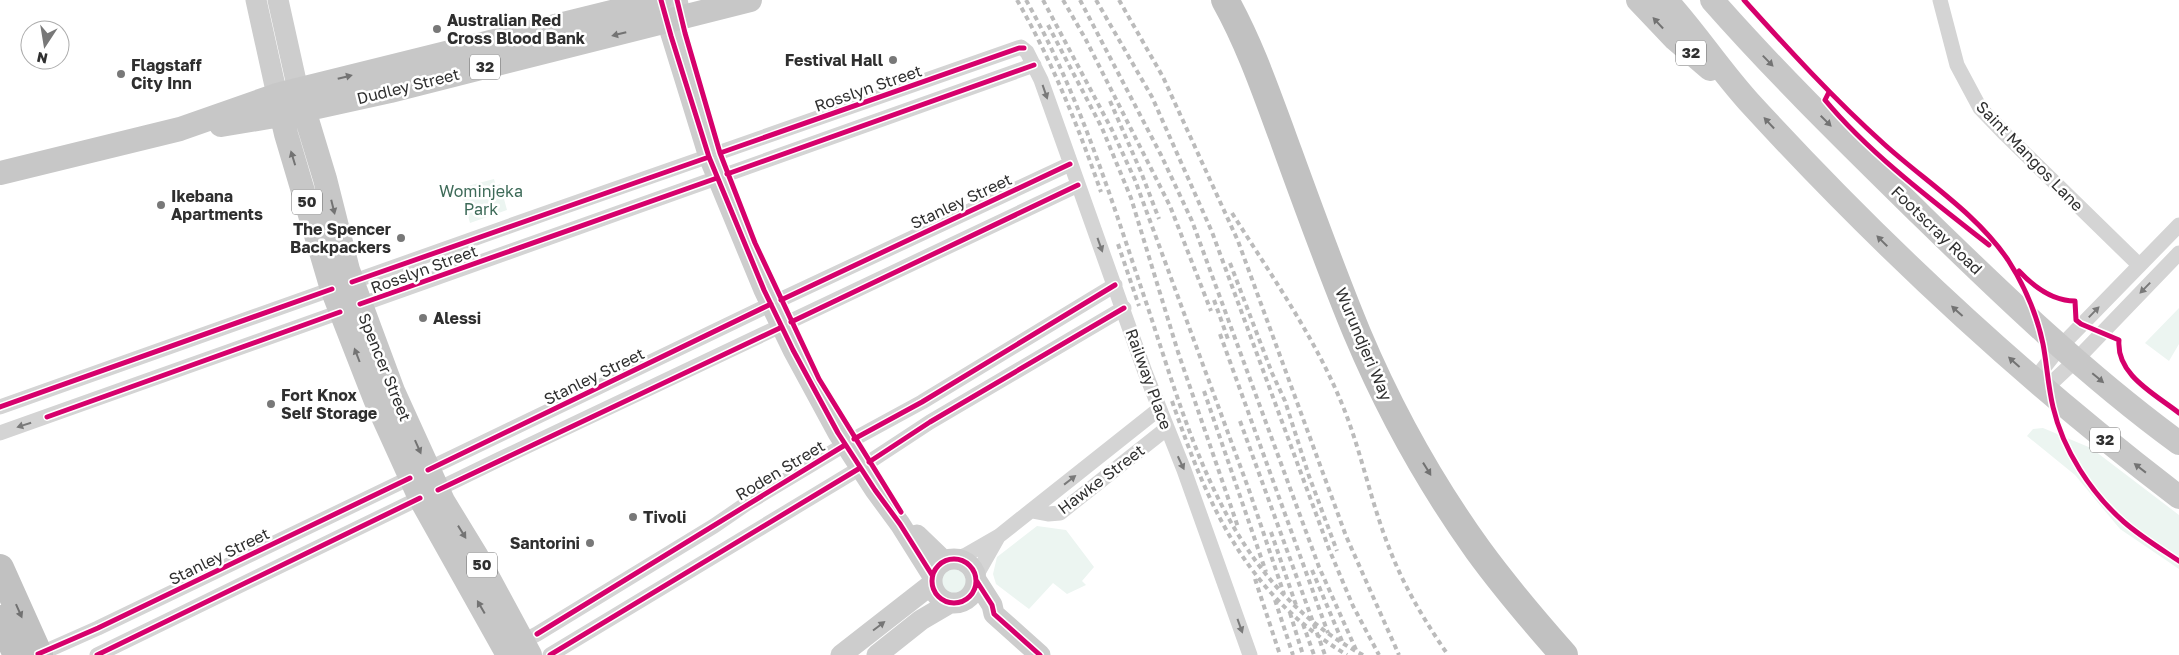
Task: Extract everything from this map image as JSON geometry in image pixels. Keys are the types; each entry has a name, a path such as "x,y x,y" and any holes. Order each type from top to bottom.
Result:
{"highway":[{"name":"Wurundjeri Way","path":"1204,0 1228,41 1252,96 1342,343 1368,401 1403,466 1464,560 1541,655"},
{"name":"Wurundjeri Way","path":"1224,0 1244,37 1262,80 1357,333 1409,440 1478,550 1520,604 1564,655"},
{"path":"0,568 38,655"},
{"path":"0,619 17,655"}],"main road":[{"name":"Dudley Street","path":"0,173 290,103 390,91 669,8 750,0"},
{"name":"32","path":"1638,0 1675,40 1748,101 1848,208 1900,258 2039,385 2110,444 2179,497"},
{"path":"1666,0 1748,101"},
{"name":"Footscray Road","path":"1724,5 1826,122 1991,283 2068,354 2179,443"},
{"name":"Spencer Street","path":"290,103 326,179 342,285"},
{"name":"Spencer Street","path":"290,103 302,187 384,395 424,484 467,560 513,651"},
{"path":"302,187 326,179"}],"street":[{"name":"Spencer Street","path":"256,0 260,27 290,103"},
{"name":"Spencer Street","path":"278,0 290,103"},
{"name":"Saint Mangos Lane","path":"1940,0 1957,66 1980,108 2139,265"},
{"path":"669,8 722,176 776,302 819,380 850,442 900,524 941,570 938,596 994,614 1040,655"},
{"path":"260,27 282,22"},
{"name":"Rosslyn Street","path":"0,407 714,154 1019,48 1024,48"},
{"name":"Railway Place","path":"1024,48 1034,65 1124,308 1166,429 1184,470 1250,655"},
{"name":"Rosslyn Street","path":"0,433 1034,65"},
{"name":"Stanley Street","path":"97,655 776,302 1070,164"},
{"name":"Stanley Street","path":"38,655 787,324 1078,185"},
{"path":"2039,385 2068,354 2139,265 2179,225"},
{"path":"2039,385 2068,354 2179,253"},
{"name":"Roden Street","path":"513,651 547,628 850,442 922,402 1115,286"},
{"path":"547,628 555,652 864,465 930,422 1124,308"},
{"name":"Hawke Street","path":"840,655 941,570 999,536 1159,409"},
{"name":"Hawke Street","path":"1032,510 1048,514 1060,513 1166,429"},
{"name":"Hawke Street","path":"976,578 999,536"},
{"path":"941,570 970,566 992,606 994,614"},
{"path":"877,655 921,620 973,592 976,578"}],"green space":[{"name":"Wominjeka Park","path":"494,179 496,186 500,184 507,210 470,223 460,188"},
{"path":"2179,308 2179,344 2169,361 2145,343"},
{"path":"2043,428 2091,448 2179,515 2179,569 2120,529 2075,475 2027,436 2033,429"},
{"path":"1037,526 1066,530 1094,567 1082,581 1086,585 1067,594 1053,583 1029,609 996,584 993,574 997,557"},
{"path":"953,569 962,573 966,582 962,591 953,595 944,591 940,582 944,573"}],"railway":[{"path":"1017,0 1042,46 1064,94 1101,192"},
{"path":"1026,0 1063,73 1079,111 1108,188 1181,407 1199,456 1221,504 1247,548 1278,589 1317,625 1363,655"},
{"path":"1043,0 1112,130 1135,180 1249,490 1284,594"},
{"path":"1063,0 1085,38 1170,206 1211,311"},
{"path":"1080,0 1161,155 1192,221 1319,567 1357,652"},
{"path":"1096,0 1152,97 1212,232 1329,549 1353,606 1379,655"},
{"path":"1119,0 1163,77 1238,241 1346,536 1399,655"},
{"path":"1048,25 1102,128 1131,198 1178,352 1238,527"},
{"path":"1110,101 1159,219"},
{"path":"1232,213 1291,306 1331,379 1349,421 1376,510 1394,560 1415,602 1448,655"},
{"path":"1118,244 1139,306"},
{"path":"1230,263 1272,373 1285,401 1309,476 1337,551"},
{"path":"1214,300 1229,342"},
{"path":"1220,334 1328,633"},
{"path":"1204,391 1266,572"},
{"path":"1172,401 1201,477 1235,545 1257,576 1282,604 1312,631 1347,655"},
{"path":"1240,421 1325,655"},
{"path":"1271,532 1297,608"},
{"path":"1312,570 1342,641"},
{"path":"1255,579 1280,655"},
{"path":"1275,600 1293,655"},
{"path":"1290,613 1303,655"},
{"path":"1303,624 1314,655"}],"cycle path":[{"path":"661,0 709,157 764,290 793,350 838,433 932,575"},
{"path":"677,0 720,153 755,243 819,379 901,512"},
{"path":"1744,0 1847,110 1900,158 1966,213 1995,243 2014,270 2034,311 2043,344 2051,399 2071,455 2100,498 2124,522 2179,561"},
{"path":"720,153 1019,48 1024,48"},
{"path":"727,174 1034,65"},
{"path":"1829,92 1825,100 1862,139 1903,177 1989,245"},
{"path":"352,282 709,157"},
{"path":"781,300 1070,164"},
{"path":"360,304 717,178"},
{"path":"791,322 1078,185"},
{"path":"2019,271 2044,292 2059,299 2075,301 2076,320 2081,324 2119,340 2120,352 2124,364 2130,373 2149,391 2179,413"},
{"path":"854,439 922,402 1115,285"},
{"path":"0,407 332,289"},
{"path":"428,470 771,304"},
{"path":"869,462 930,422 1124,308"},
{"path":"47,417 340,312"},
{"path":"438,490 782,327"},
{"path":"537,634 845,445"},
{"path":"550,655 860,468"},
{"path":"38,654 98,628 410,478"},
{"path":"97,655 420,498"},
{"path":"950,559 958,559 970,565 976,581 970,597 958,603 950,603 938,597 932,585 932,577 938,565 950,559"},
{"path":"976,580 992,605 994,614 1040,655"}],"place":[{"name":"Australian Red Cross Blood Bank","path":"437,29"},
{"name":"Festival Hall","path":"893,60"},
{"name":"Flagstaff City Inn","path":"121,74"},
{"name":"Ikebana Apartments","path":"161,205"},
{"name":"The Spencer Backpackers","path":"401,238"},
{"name":"Alessi","path":"423,318"},
{"name":"Fort Knox Self Storage","path":"271,404"},
{"name":"Tivoli","path":"633,517"},
{"name":"Santorini","path":"590,543"}]}
